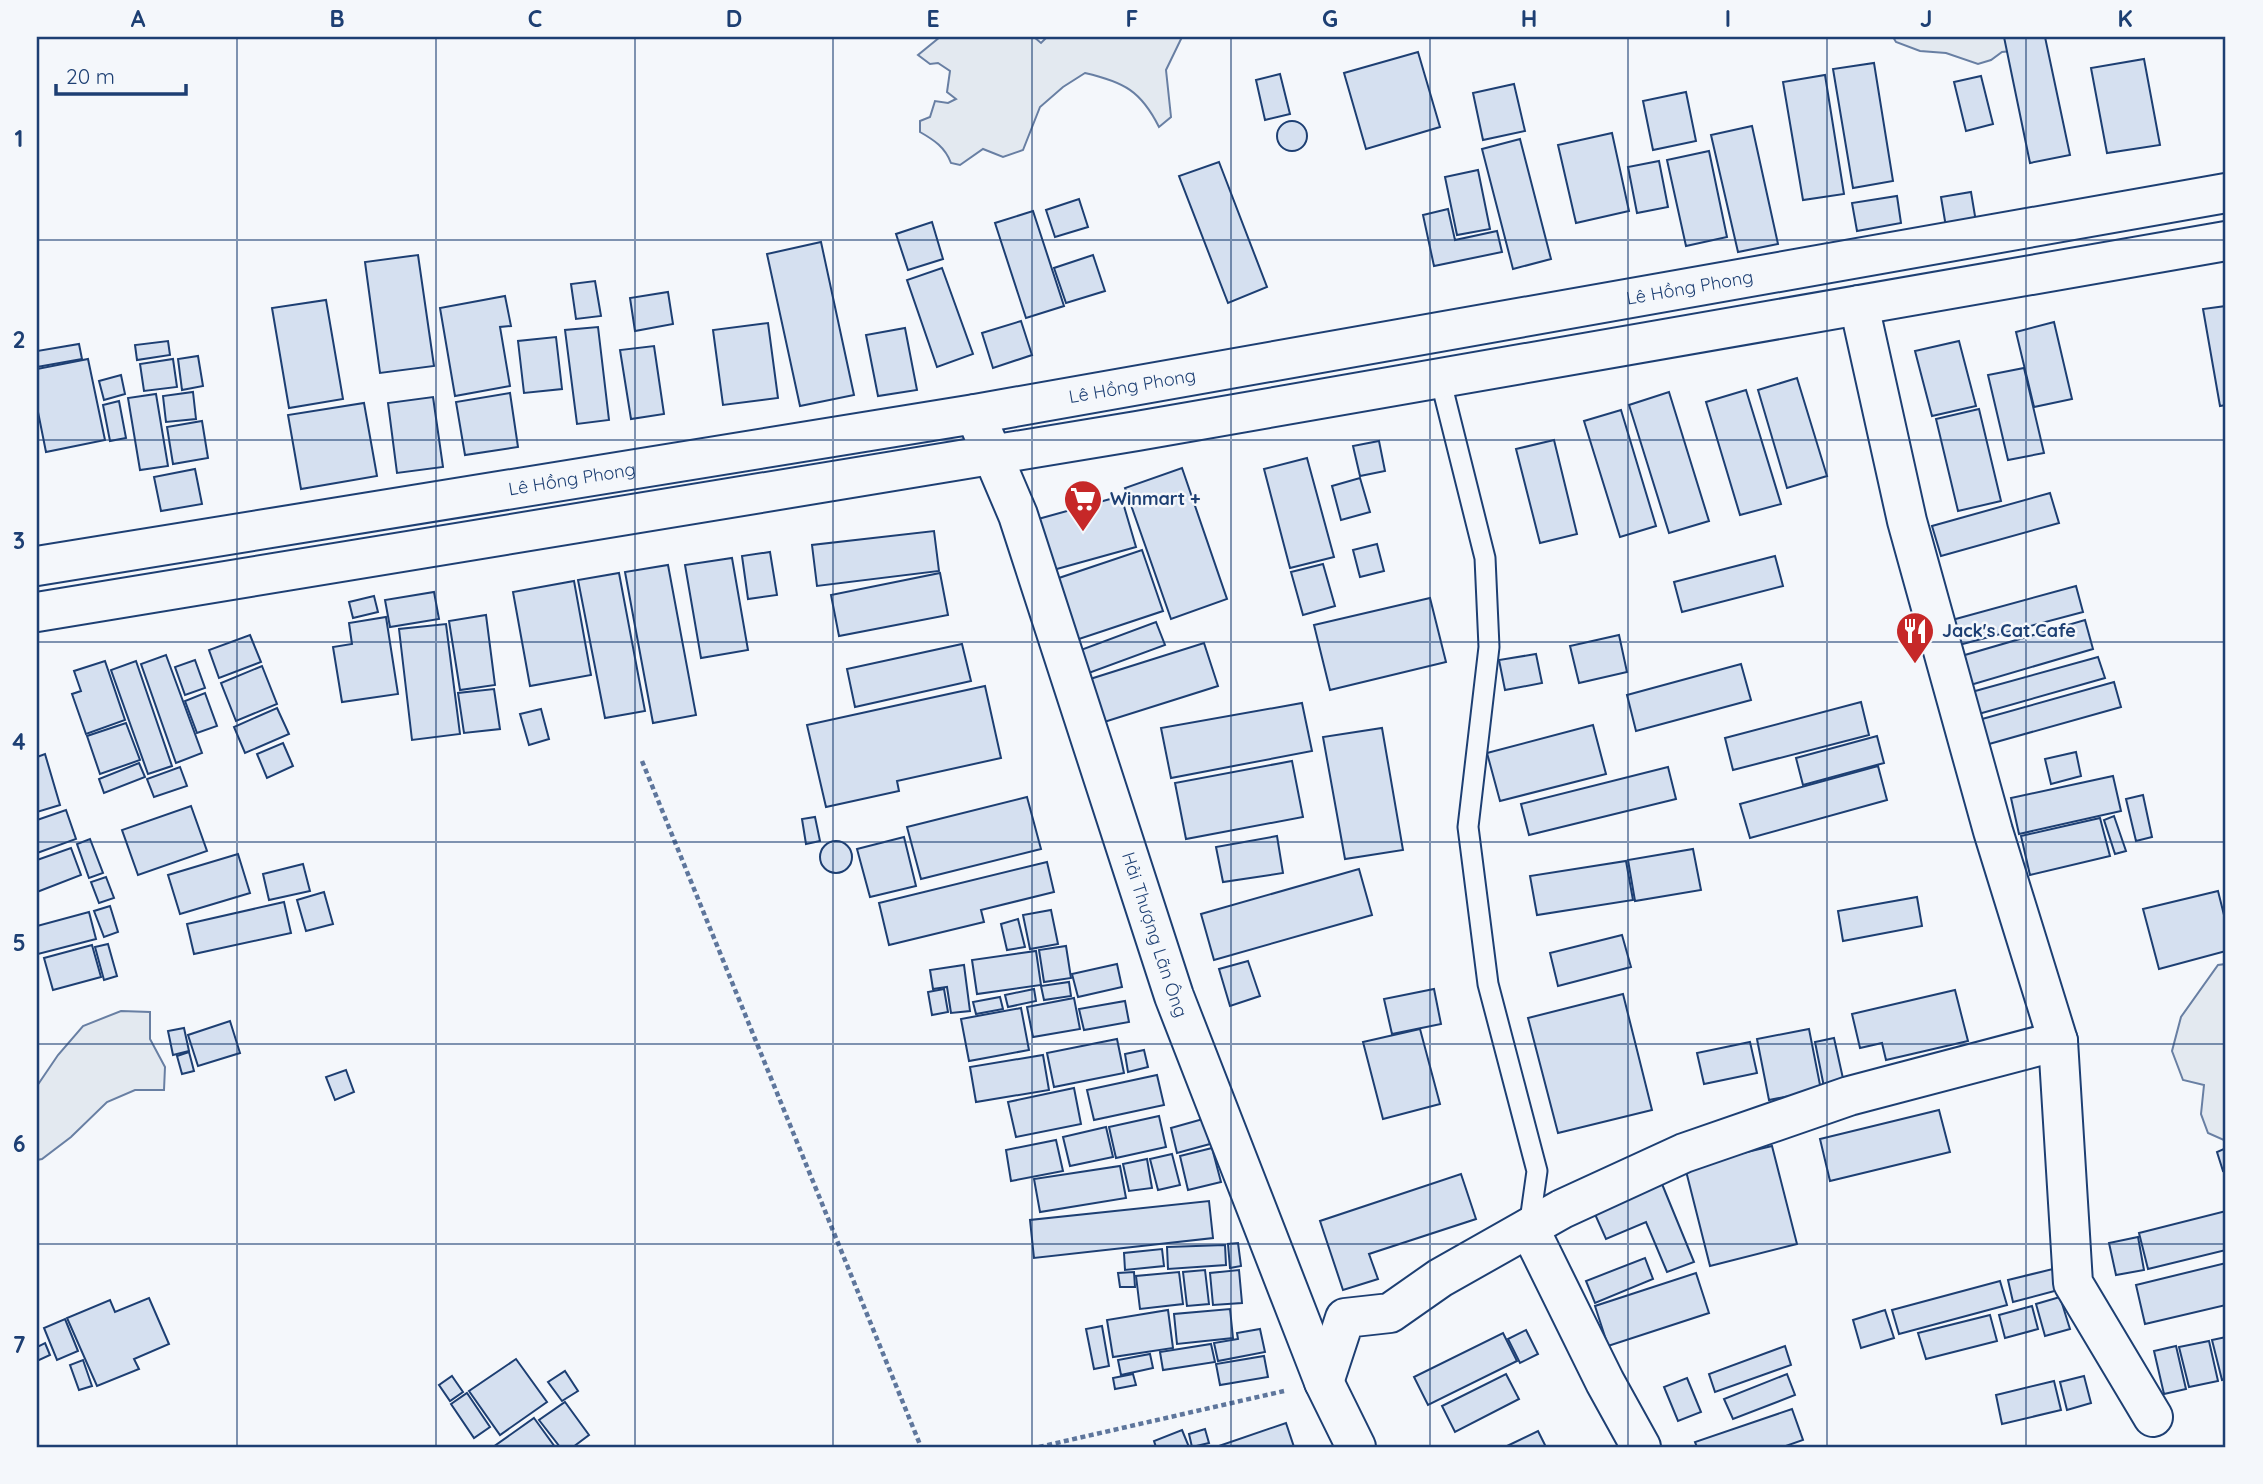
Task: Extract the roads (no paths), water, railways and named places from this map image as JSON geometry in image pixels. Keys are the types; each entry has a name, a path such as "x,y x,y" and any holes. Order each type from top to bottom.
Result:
{"street":[{"name":"Lê Hồng Phong","path":"37,566 975,414 2226,193"},
{"path":"37,612 992,454 2226,241"},
{"path":"1859,305 1910,534 1993,831 2059,1041 2073,1283 2152,1417"},
{"name":"Hải Thượng Lãn Ông","path":"975,414 1018,515 1174,996 1324,1382 1356,1447"},
{"path":"1324,1382 1345,1318 1390,1313 1440,1278 1562,1209 1697,1149 1849,1096 2059,1041"},
{"path":"1530,1228 1605,1382 1641,1447"}],"lane":[{"path":"1440,378 1485,558 1489,647 1468,827 1488,984 1538,1171 1530,1228"}],"place":[{"name":"Winmart +","path":"1083,533"},
{"name":"Jack's Cat Cafe","path":"1915,665"}]}
